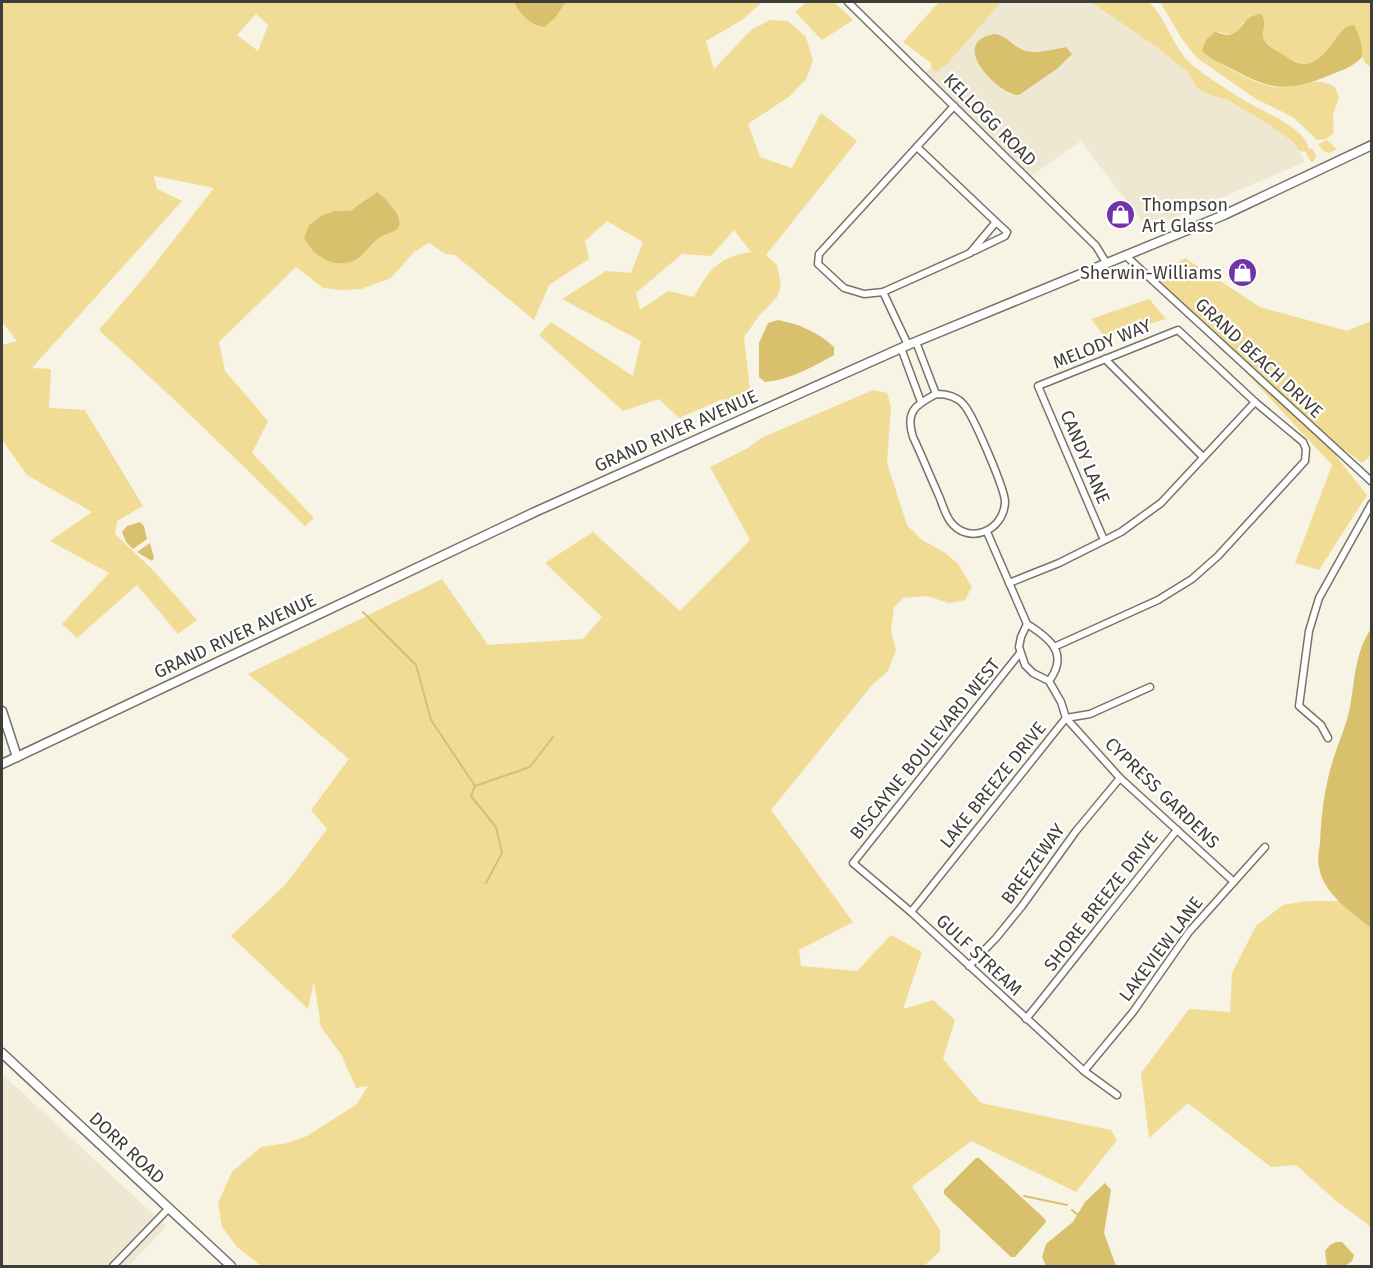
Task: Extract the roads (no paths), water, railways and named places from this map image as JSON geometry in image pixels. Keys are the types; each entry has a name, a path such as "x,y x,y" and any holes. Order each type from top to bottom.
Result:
{"main road":[{"name":"GRAND RIVER AVENUE","path":"2,764 537,511 908,345 1266,196 1371,145"},
{"path":"2,711 17,757"},
{"name":"DORR ROAD","path":"2,1053 231,1266"}],"street":[{"name":"KELLOGG ROAD","path":"848,2 1096,246 1107,264"},
{"path":"917,147 1007,232 1005,237 883,292 864,294 844,288 818,264 819,254 954,106"},
{"path":"970,253 996,222"},
{"name":"GRAND BEACH DRIVE","path":"1126,256 1371,482"},
{"path":"883,292 908,345 936,394"},
{"name":"MELODY WAY","path":"1038,386 1178,330 1255,402"},
{"path":"908,345 921,402"},
{"path":"1105,359 1203,457"},
{"name":"CANDY LANE","path":"1038,386 1104,540"},
{"path":"936,394 953,396 965,406 997,476 1005,499 994,527 987,532 966,533 950,520 910,427 914,408 936,394"},
{"path":"1009,583 1059,563 1121,532 1161,503 1255,402 1303,442 1306,449 1305,461 1218,555 1192,579 1158,600 1054,647"},
{"path":"1328,738 1321,725 1299,706 1309,631 1320,598 1371,503"},
{"path":"987,532 1028,624 1049,639 1054,647 1058,663 1056,672 1049,681"},
{"path":"1020,653 1021,637 1028,624"},
{"name":"CYPRESS GARDENS","path":"1020,653 1025,665 1033,673 1049,681 1061,702 1066,718 1120,778 1234,882"},
{"name":"BISCAYNE BOULEVARD WEST","path":"853,863 1020,653"},
{"name":"LAKE BREEZE DRIVE","path":"911,912 1066,718 1089,714 1149,687"},
{"name":"BREEZEWAY","path":"969,966 1022,906 1076,831 1120,778"},
{"name":"SHORE BREEZE DRIVE","path":"1026,1019 1177,830"},
{"name":"LAKEVIEW LANE","path":"1084,1071 1133,1012 1189,932 1265,847"},
{"name":"GULF STREAM","path":"853,863 911,912 1084,1071 1117,1095"},
{"path":"113,1266 168,1209"}],"waterway":[{"path":"363,612 416,665 431,720 475,786 471,796 496,827 502,853 486,883"},
{"path":"475,786 530,767 553,737"},
{"path":"1024,1196 1067,1205"},
{"path":"1072,1210 1079,1216"}],"place":[{"name":"Thompson Art Glass","path":"1121,215"},
{"name":"Sherwin-Williams","path":"1243,273"}]}
